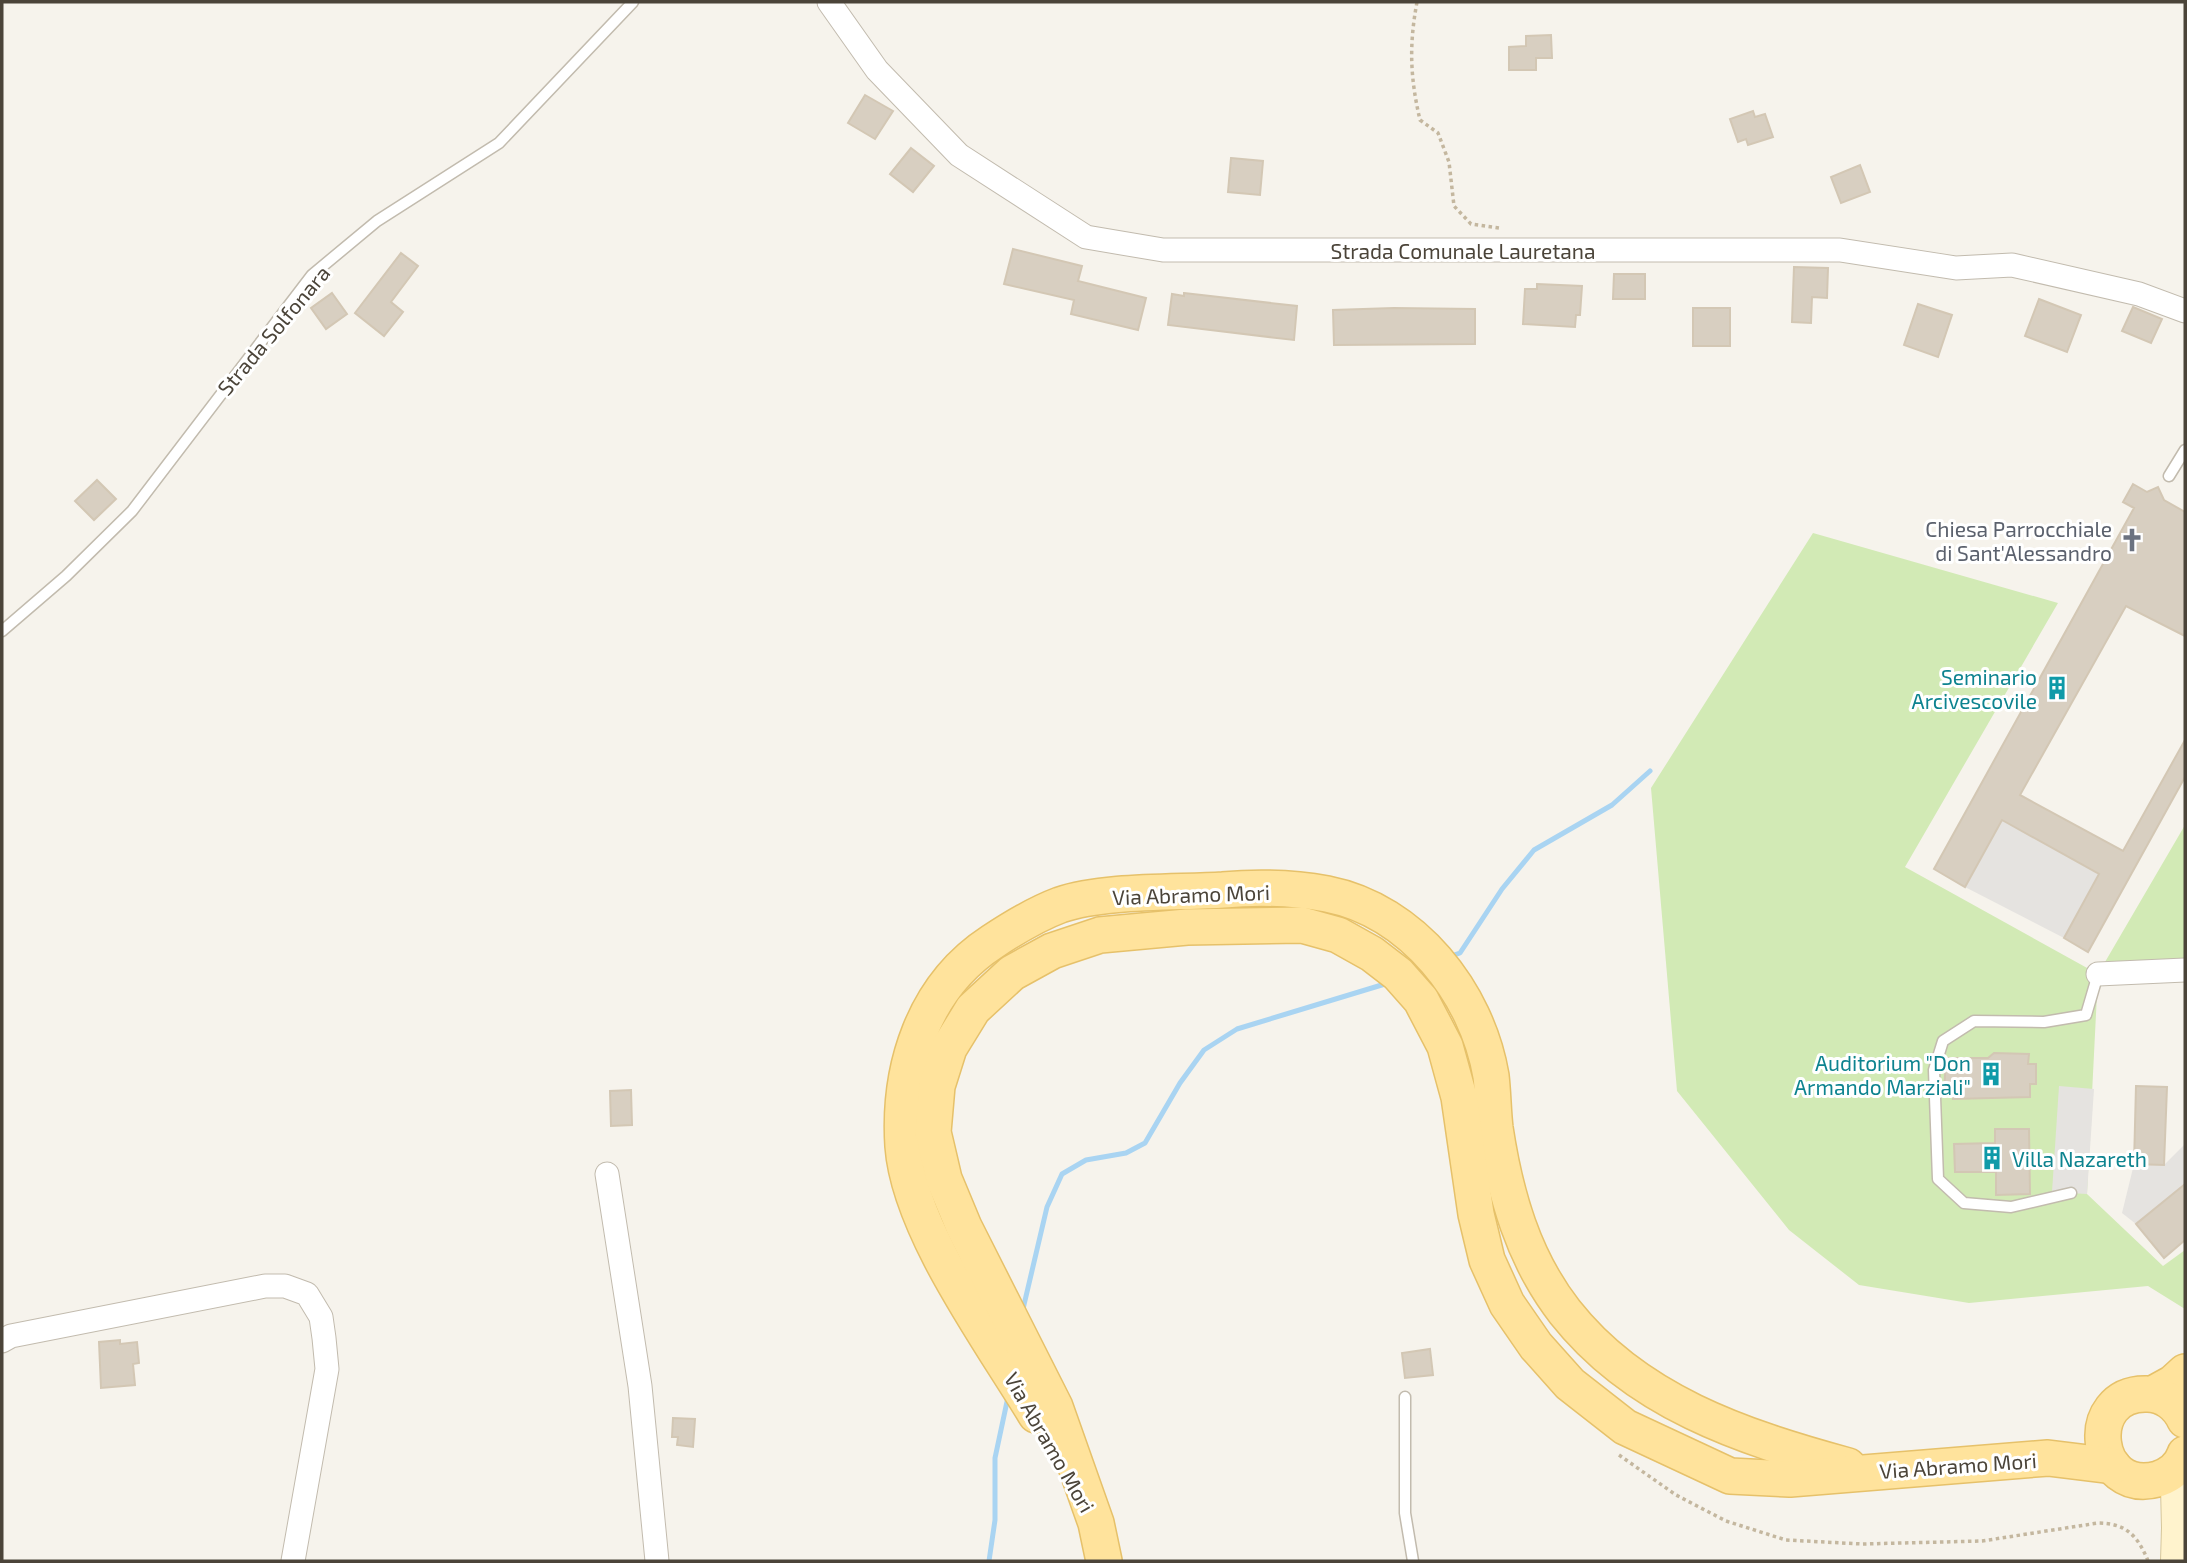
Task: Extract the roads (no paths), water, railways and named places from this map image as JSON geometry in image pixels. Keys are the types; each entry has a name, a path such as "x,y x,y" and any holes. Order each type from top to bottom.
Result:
{"main road":[{"name":"Via Abramo Mori","path":"1104,1561 1096,1523 1047,1432 952,1276 920,1212 904,1160 901,1108 910,1061 921,1024 946,984 981,950 1019,924 1062,904 1101,898 1247,888 1329,894 1366,909 1400,928 1426,948 1449,974 1474,1020 1490,1073 1495,1128 1517,1226 1536,1270 1565,1312 1599,1350 1654,1393 1760,1442 1868,1472 2048,1458 2085,1445 2102,1431"},
{"path":"2184,1457 2164,1477 2126,1473 2102,1444 2102,1431 2106,1419 2123,1399 2177,1409 2174,1383 2185,1372"},
{"name":"Via Abramo Mori","path":"2048,1458 2126,1473"}],"street":[{"name":"Strada Comunale Lauretana","path":"829,2 877,70 959,155 1086,237 1163,250 1840,250 1956,268 2012,265 2139,294 2185,311"},
{"path":"2098,974 2185,970"},
{"path":"607,1174 640,1386 657,1561"},
{"path":"2,1341 11,1336 82,1319 265,1286 285,1286 307,1294 321,1317 327,1369 293,1561"},
{"path":"2177,1561 2182,1537 2177,1487 2184,1457"},
{"path":"2126,1473 2162,1499 2182,1537"},
{"path":"2169,1561 2182,1537"}],"lane":[{"name":"Strada Solfonara","path":"2,631 66,576 132,511 312,275 377,221 499,143 633,2"},
{"path":"2169,476 2185,450"},
{"path":"2071,1193 2011,1207 1964,1203 1938,1179 1934,1070 1943,1041 1974,1021 2044,1022 2086,1015 2098,974"},
{"path":"1405,1396 1405,1513 1413,1561"}],"waterway":[{"path":"1454,955 1460,953 1502,889 1534,850 1612,805 1650,771"},
{"path":"1023,1309 1047,1207 1062,1174 1086,1160 1126,1153 1145,1143 1180,1083 1204,1050 1237,1029 1385,984"},
{"path":"989,1561 995,1520 995,1458 1008,1397"}],"place":[{"name":"Chiesa Parrocchiale di Sant'Alessandro","path":"2132,540"},
{"name":"Seminario Arcivescovile","path":"2057,688"},
{"name":"Auditorium \"Don Armando Marziali\"","path":"1991,1074"},
{"name":"Villa Nazareth","path":"1992,1158"}]}
